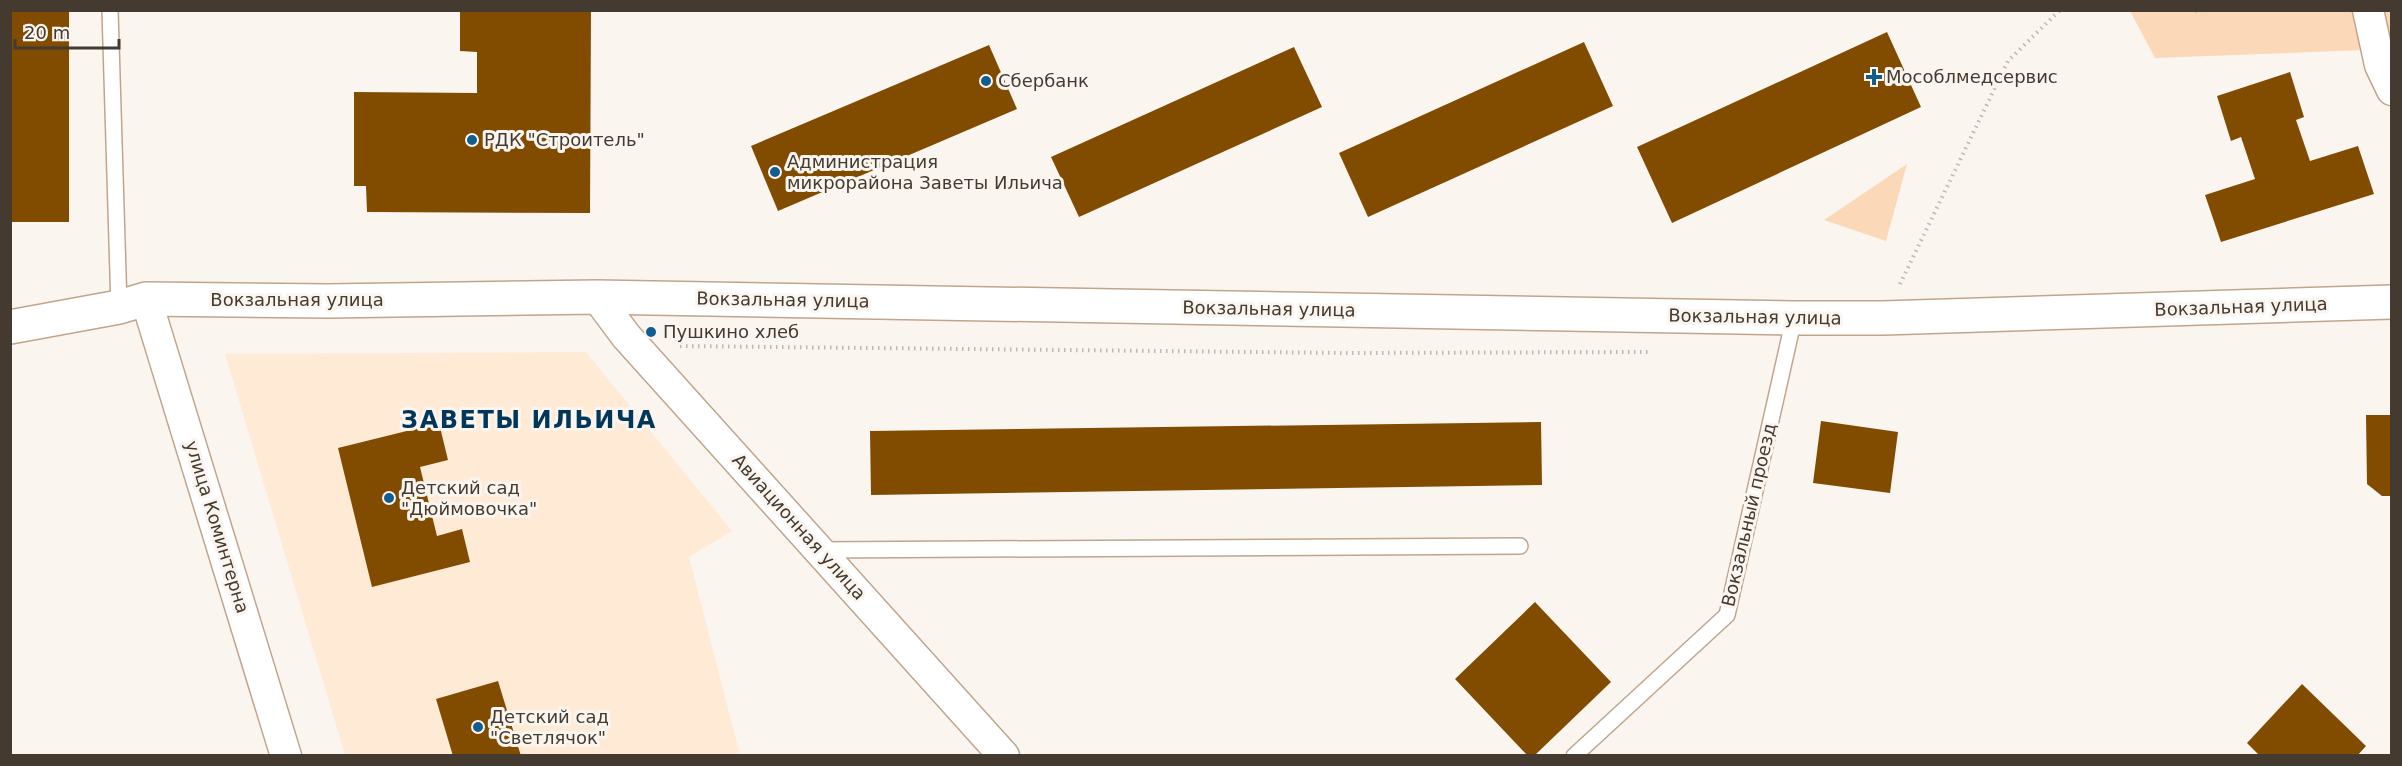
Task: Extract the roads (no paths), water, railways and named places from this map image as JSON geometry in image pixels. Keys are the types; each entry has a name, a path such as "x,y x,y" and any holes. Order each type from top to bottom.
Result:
{"street":[{"path":"2368,10 2380,65 2391,90"},
{"name":"Вокзальная улица","path":"10,327 132,303 597,297 1794,318 1883,318 2391,302"},
{"name":"Авиационная улица","path":"597,297 636,345 1004,756"},
{"name":"улица Коминтерна","path":"132,303 286,756"}],"lane":[{"path":"110,10 132,303"},
{"name":"Вокзальный проезд","path":"1574,756 1727,615 1794,318"},
{"path":"819,550 1521,546"}],"place":[{"name":"Мособлмедсервис","path":"1874,77"},
{"name":"Сбербанк","path":"986,81"},
{"name":"РДК \"Строитель\"","path":"472,140"},
{"name":"Администрация микрорайона Заветы Ильича","path":"775,172"},
{"name":"Пушкино хлеб","path":"651,332"},
{"name":"Детский сад \"Дюймовочка\"","path":"389,498"},
{"name":"Детский сад \"Светлячок\"","path":"478,727"}],"district":[{"name":"ЗАВЕТЫ ИЛЬИЧА","path":"529,420"}]}
